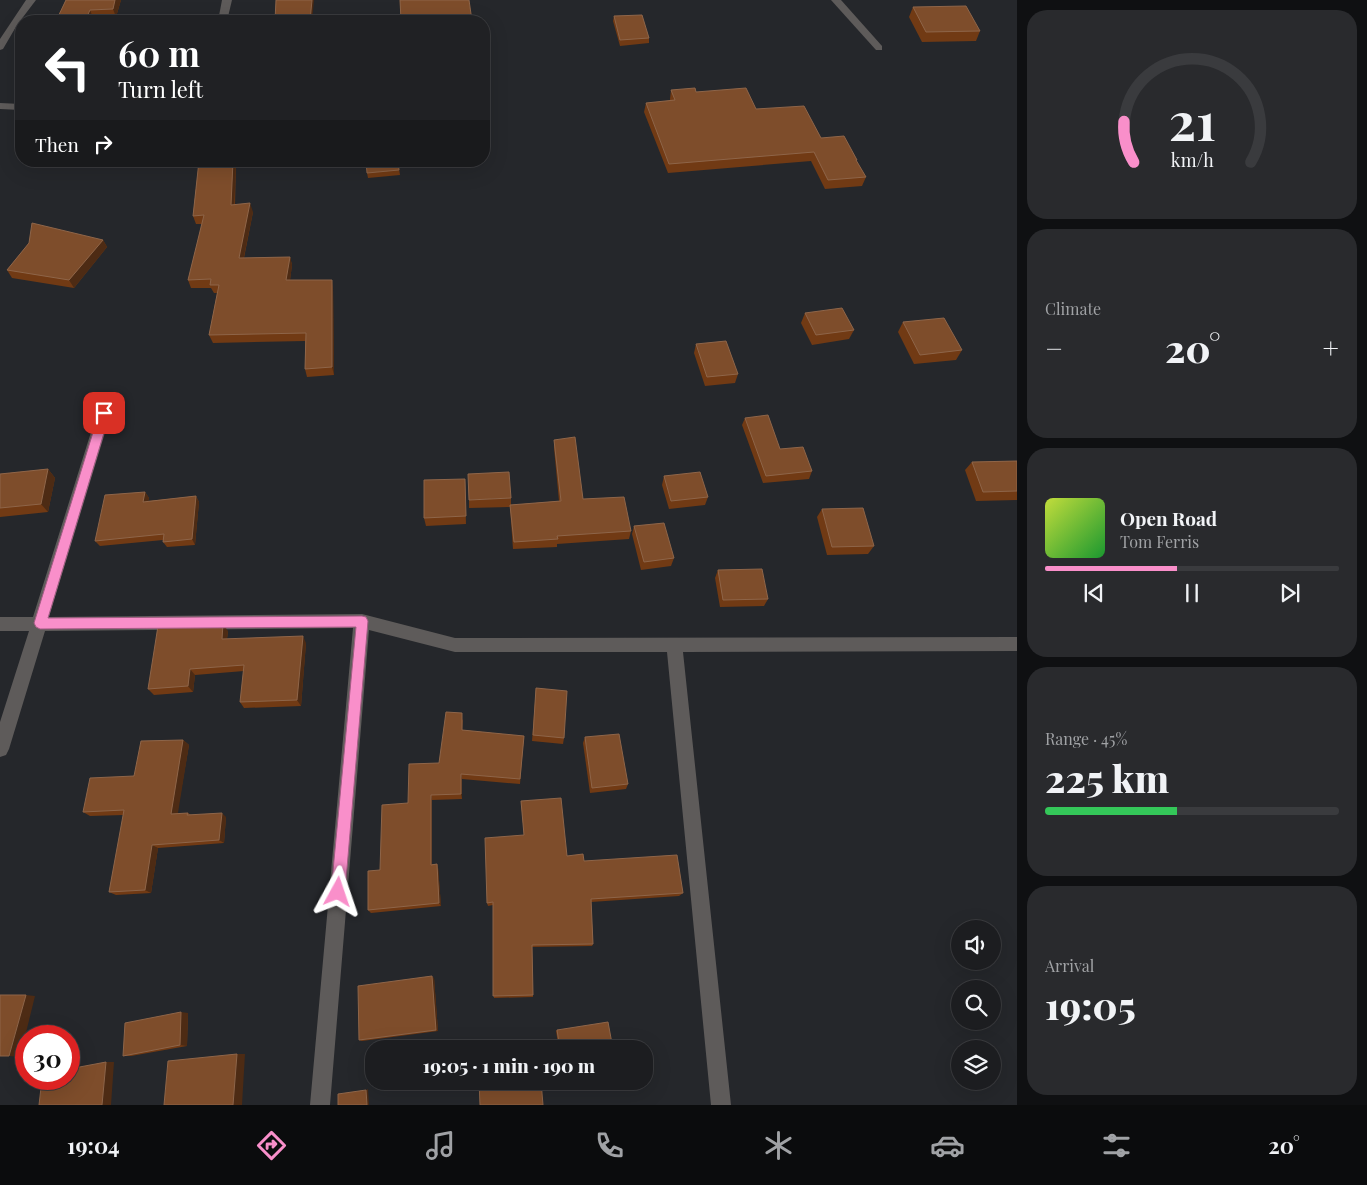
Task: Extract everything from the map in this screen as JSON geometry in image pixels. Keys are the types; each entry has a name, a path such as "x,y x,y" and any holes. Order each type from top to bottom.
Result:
{"street":[{"path":"20,15 31,0"},
{"path":"224,15 227,0"},
{"path":"836,0 879,48"},
{"path":"0,47 15,21"},
{"path":"0,106 15,107"},
{"path":"0,749 104,413"},
{"path":"320,1105 362,621"},
{"path":"0,624 362,621 455,645 1017,644"},
{"path":"674,645 721,1105"}],"building":[{"path":"66,0 115,0 113,9 90,10 88,15 59,15"},
{"path":"276,0 312,0 311,15 275,15"},
{"path":"400,0 469,0 471,15 401,15"},
{"path":"966,6 980,31 926,32 913,7"},
{"path":"642,15 649,38 620,40 614,16"},
{"path":"695,88 696,92 746,88 756,109 804,106 821,138 844,136 866,177 828,180 814,152 669,164 646,103 675,100 671,90"},
{"path":"198,167 233,167 231,205 250,203 239,258 290,257 286,280 332,280 332,367 305,369 306,333 209,335 219,285 210,285 211,279 188,280 204,215 193,216"},
{"path":"366,167 399,167 399,170 367,173"},
{"path":"32,223 103,240 69,280 7,270 29,243"},
{"path":"842,308 854,330 816,335 805,313"},
{"path":"944,318 962,350 920,355 903,322"},
{"path":"726,341 738,374 707,377 696,344"},
{"path":"768,415 780,449 803,447 812,471 766,476 745,418"},
{"path":"575,437 583,499 624,497 631,531 557,536 558,539 514,542 510,505 561,501 554,440"},
{"path":"1017,461 1017,491 983,492 972,462"},
{"path":"48,469 41,504 0,508 0,474"},
{"path":"509,472 511,498 469,500 468,474"},
{"path":"700,472 708,497 671,501 664,476"},
{"path":"465,479 466,516 424,518 424,480"},
{"path":"145,492 143,502 196,496 192,539 163,542 164,534 95,541 105,495"},
{"path":"863,508 874,546 832,547 822,509"},
{"path":"664,523 674,558 644,562 634,526"},
{"path":"762,569 768,599 723,600 718,570"},
{"path":"223,624 222,639 303,636 297,700 240,702 244,665 190,669 188,686 148,689 158,626"},
{"path":"536,688 567,691 564,738 533,735"},
{"path":"446,712 462,713 462,730 524,736 520,779 461,774 461,794 431,795 431,865 437,864 439,903 368,910 368,871 380,870 382,805 408,803 409,764 439,763"},
{"path":"619,734 628,784 592,788 585,737"},
{"path":"183,740 171,814 222,813 219,840 152,845 145,890 109,892 124,810 83,812 90,778 134,776 141,741"},
{"path":"561,798 567,856 583,854 584,861 677,855 683,893 591,899 593,944 532,945 533,995 493,996 493,902 487,903 485,838 524,835 521,801"},
{"path":"432,976 436,1030 359,1040 358,986"},
{"path":"0,995 26,995 18,1025 15,1025 15,1034 9,1056 0,1056"},
{"path":"181,1012 180,1045 123,1056 125,1023"},
{"path":"608,1022 611,1040 559,1040 557,1030"},
{"path":"237,1054 233,1105 164,1105 168,1061"},
{"path":"106,1062 102,1105 39,1105 41,1090 80,1090 80,1067"},
{"path":"366,1090 367,1105 338,1105 338,1094"},
{"path":"479,1090 542,1090 543,1105 480,1105"}],"route":[{"path":"104,413 40,623 362,621 338,892"}]}
